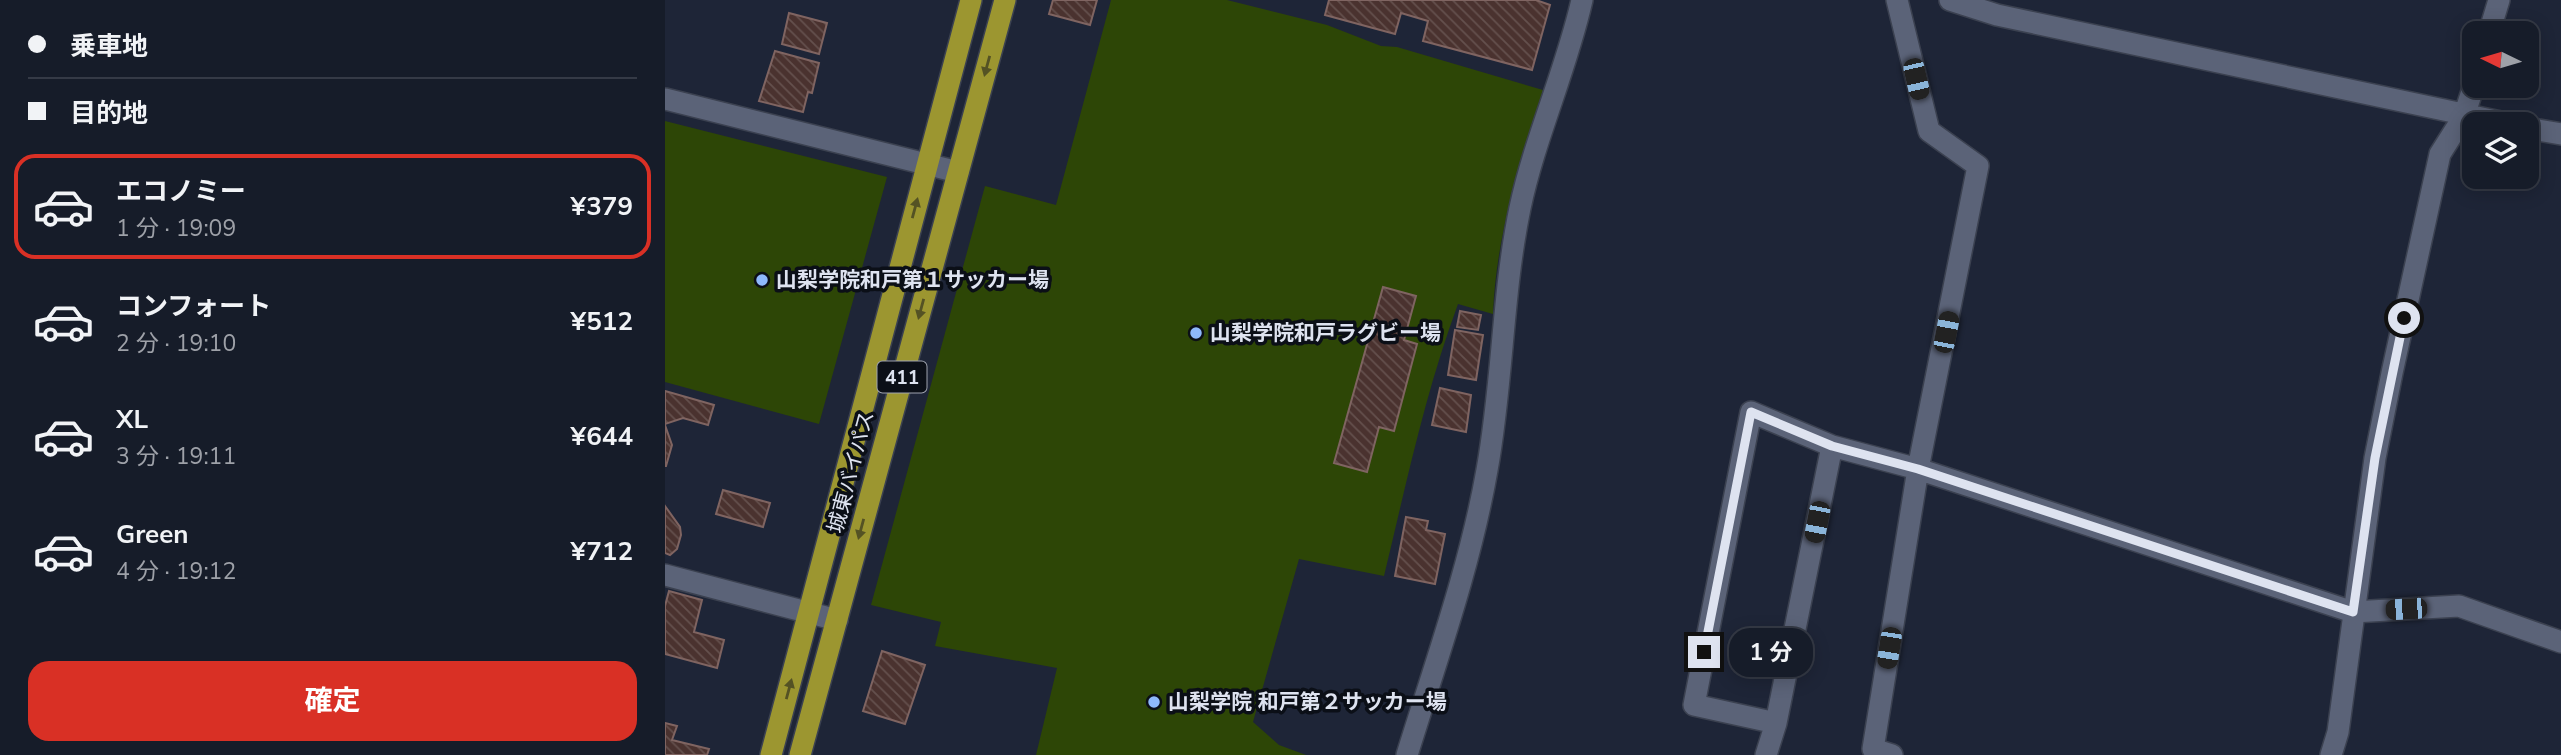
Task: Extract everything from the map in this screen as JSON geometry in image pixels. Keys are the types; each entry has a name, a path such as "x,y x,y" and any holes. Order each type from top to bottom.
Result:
{"highway":[{"name":"城東バイパス","path":"771,755 971,0"},
{"name":"城東バイパス","path":"800,755 1005,0"}],"street":[{"path":"1407,755 1465,565 1487,474 1497,412 1513,246 1521,205 1572,44 1582,0"},
{"path":"1892,755 1873,749 1918,469 1978,166 1929,131 1898,0"},
{"path":"1950,0 1997,15 2462,116"},
{"path":"2493,21 2499,0"},
{"path":"665,99 958,172"},
{"path":"2331,755 2338,732 2375,458 2440,154 2462,119"},
{"path":"2539,130 2561,134"},
{"path":"1776,723 1694,705 1751,412 1832,446 1918,469 2353,612 2459,606 2561,642"},
{"path":"1766,755 1776,723 1832,446"},
{"path":"665,575 837,620"}],"green space":[{"name":"山梨学院和戸ラグビー場","path":"1111,0 1227,0 1327,25 1381,46 1397,47 1543,90 1504,228 1493,314 1458,304 1426,405 1384,576 1299,559 1253,722 1279,745 1306,755 1036,755 1057,668 935,646 941,622 871,605 985,186 1056,205"},
{"name":"山梨学院和戸第１サッカー場","path":"665,121 887,177 819,424 665,382"}],"building":[{"path":"1053,0 1097,0 1090,25 1049,14"},
{"path":"1329,0 1536,0 1550,5 1532,70 1423,41 1428,21 1401,13 1395,34 1325,15"},
{"path":"789,13 827,23 819,54 782,44"},
{"path":"775,51 819,63 812,93 808,92 803,112 759,101"},
{"path":"1383,287 1416,296 1404,340 1417,344 1394,431 1379,427 1367,472 1334,463"},
{"path":"1460,311 1481,315 1478,330 1457,327"},
{"path":"1455,330 1483,335 1476,380 1448,375"},
{"path":"1440,388 1471,395 1466,432 1432,425"},
{"path":"665,391 714,405 708,425 683,418 665,424"},
{"path":"665,425 672,445 666,466 665,466"},
{"path":"723,490 770,503 763,527 716,514"},
{"path":"665,506 680,527 681,535 677,549 670,555 665,553"},
{"path":"1406,517 1428,521 1426,530 1445,534 1435,584 1395,576"},
{"path":"669,591 702,600 694,632 724,640 717,668 665,654 665,606"},
{"path":"882,651 925,665 905,724 863,711"},
{"path":"665,723 677,726 672,740 709,749 707,755 665,755"}],"place":[{"name":"山梨学院和戸第１サッカー場","path":"762,280"},
{"name":"山梨学院和戸ラグビー場","path":"1196,333"},
{"name":"山梨学院 和戸第２サッカー場","path":"1154,702"}],"route":[{"path":"1704,652 1751,412 1832,446 1918,469 2353,612 2375,458 2404,318"}]}
